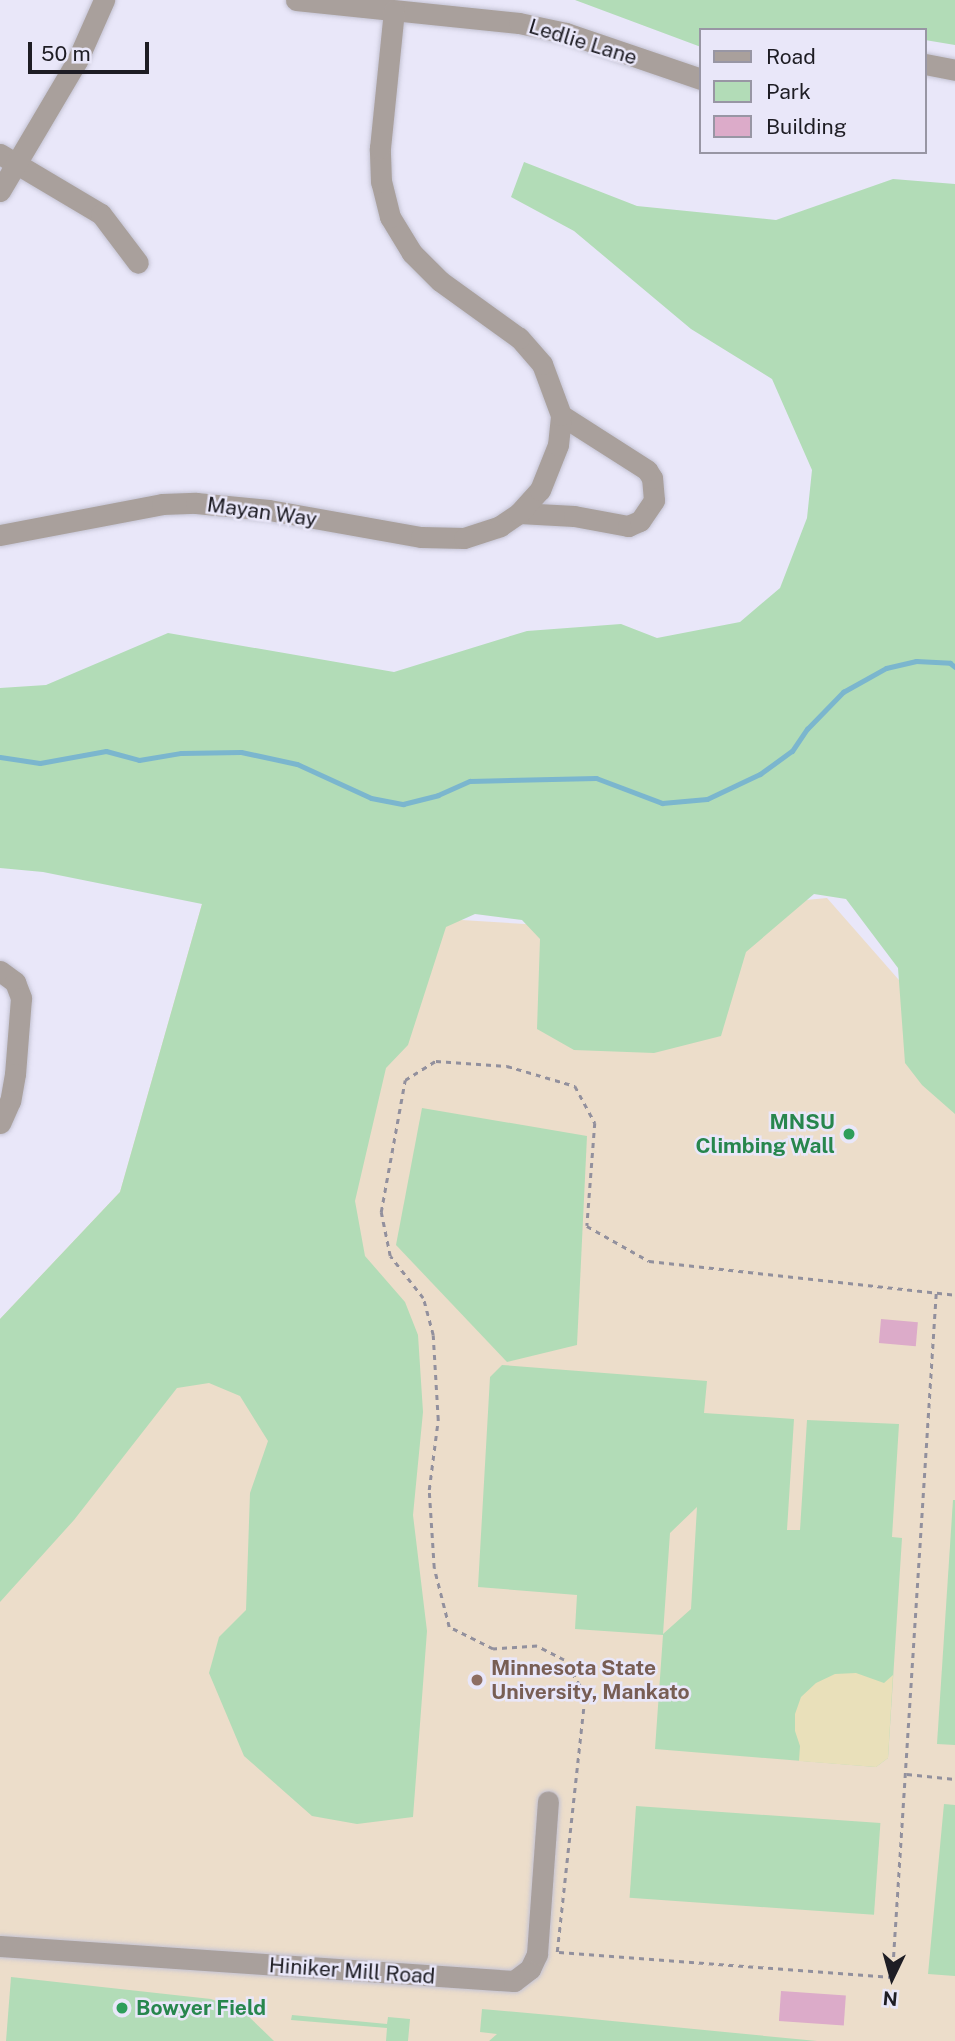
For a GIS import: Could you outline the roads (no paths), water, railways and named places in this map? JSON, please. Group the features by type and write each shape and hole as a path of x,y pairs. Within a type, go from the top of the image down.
{"street":[{"path":"0,191 8,159 77,61 104,0"},
{"name":"Ledlie Lane","path":"296,0 519,23 566,33 699,78"},
{"name":"Mayan Way","path":"0,535 162,505 197,503 231,505 443,539 482,534 519,513 540,490 558,445 561,415 542,364 519,338 440,281 412,253 390,217 381,182 380,148 394,10"},
{"path":"927,64 955,70"},
{"path":"8,159 101,214 138,263"},
{"path":"519,513 574,516 628,526 640,521 654,500 652,478 647,470 561,415"},
{"path":"0,971 15,982 21,998 15,1074 0,1123"},
{"name":"Hiniker Mill Road","path":"0,1947 503,1981 523,1976 537,1954 548,1801"}],"waterway":[{"path":"0,757 40,763 106,751 139,760 181,753 241,752 297,764 371,798 403,804 438,795 470,781 596,778 662,803 707,799 760,774 792,751 807,729 843,692 886,668 916,661 950,663 955,667"}],"place":[{"name":"MNSU Climbing Wall","path":"849,1134"},
{"name":"Minnesota State University, Mankato","path":"477,1680"},
{"name":"Bowyer Field","path":"122,2008"}]}
